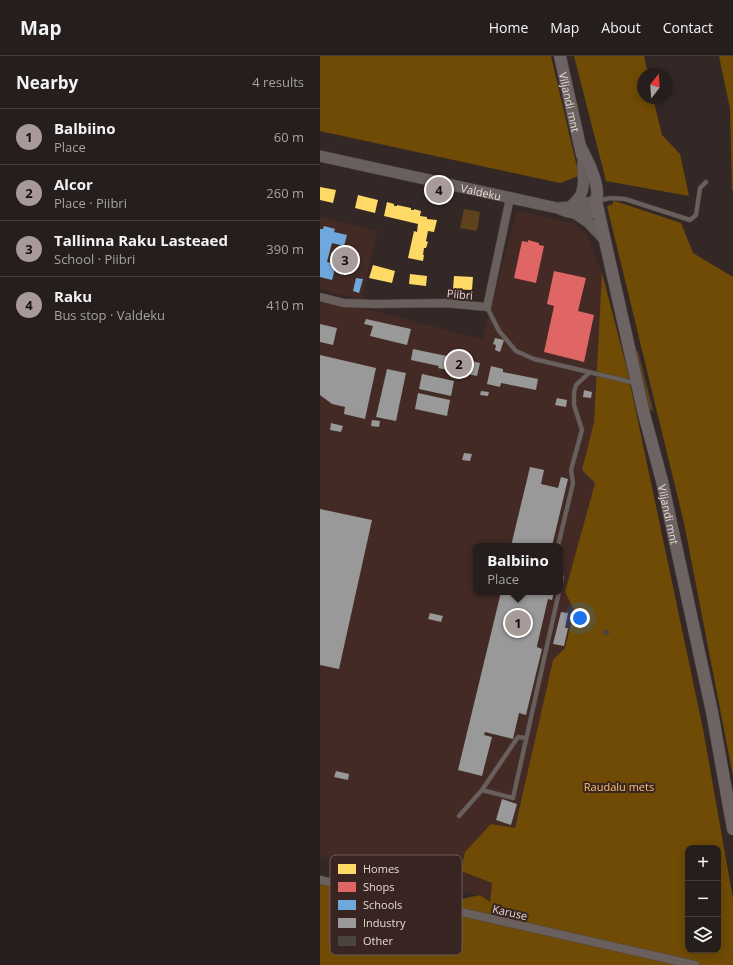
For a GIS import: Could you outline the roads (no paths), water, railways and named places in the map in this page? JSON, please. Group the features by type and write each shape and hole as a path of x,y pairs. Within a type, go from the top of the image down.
{"main road":[{"name":"Viljandi mnt","path":"560,56 591,197 597,206"},
{"name":"Viljandi mnt","path":"581,148 589,162 598,195 597,206 637,384 662,481 711,705 733,829"}],"street":[{"name":"Valdeku","path":"320,156 557,208 568,213 573,211"},
{"path":"573,211 584,185 582,169 583,160"},
{"name":"Piibri","path":"320,296 344,302 374,304 445,303 487,307 510,198"},
{"path":"573,211 597,206"},
{"path":"573,211 588,222 605,240"},
{"name":"Karuse","path":"320,880 330,882"},
{"name":"Karuse","path":"462,912 695,965"}],"lane":[{"path":"597,206 610,198 625,199 690,220 696,215 700,188 706,182"},
{"path":"487,307 499,331 516,351 534,359 637,384"},
{"path":"559,543 573,482 571,470 582,430 574,405 574,392 576,385 590,372"},
{"path":"482,790 513,798 558,595"},
{"path":"459,816 482,790 518,737 526,738"}],"place":[{"name":"Raku","path":"439,190"},
{"name":"Tallinna Raku Lasteaed","path":"345,260"},
{"name":"Alcor","path":"459,364"},
{"name":"Balbiino","path":"518,623"}],"park label":[{"name":"Raudalu mets","path":"619,786"}]}
